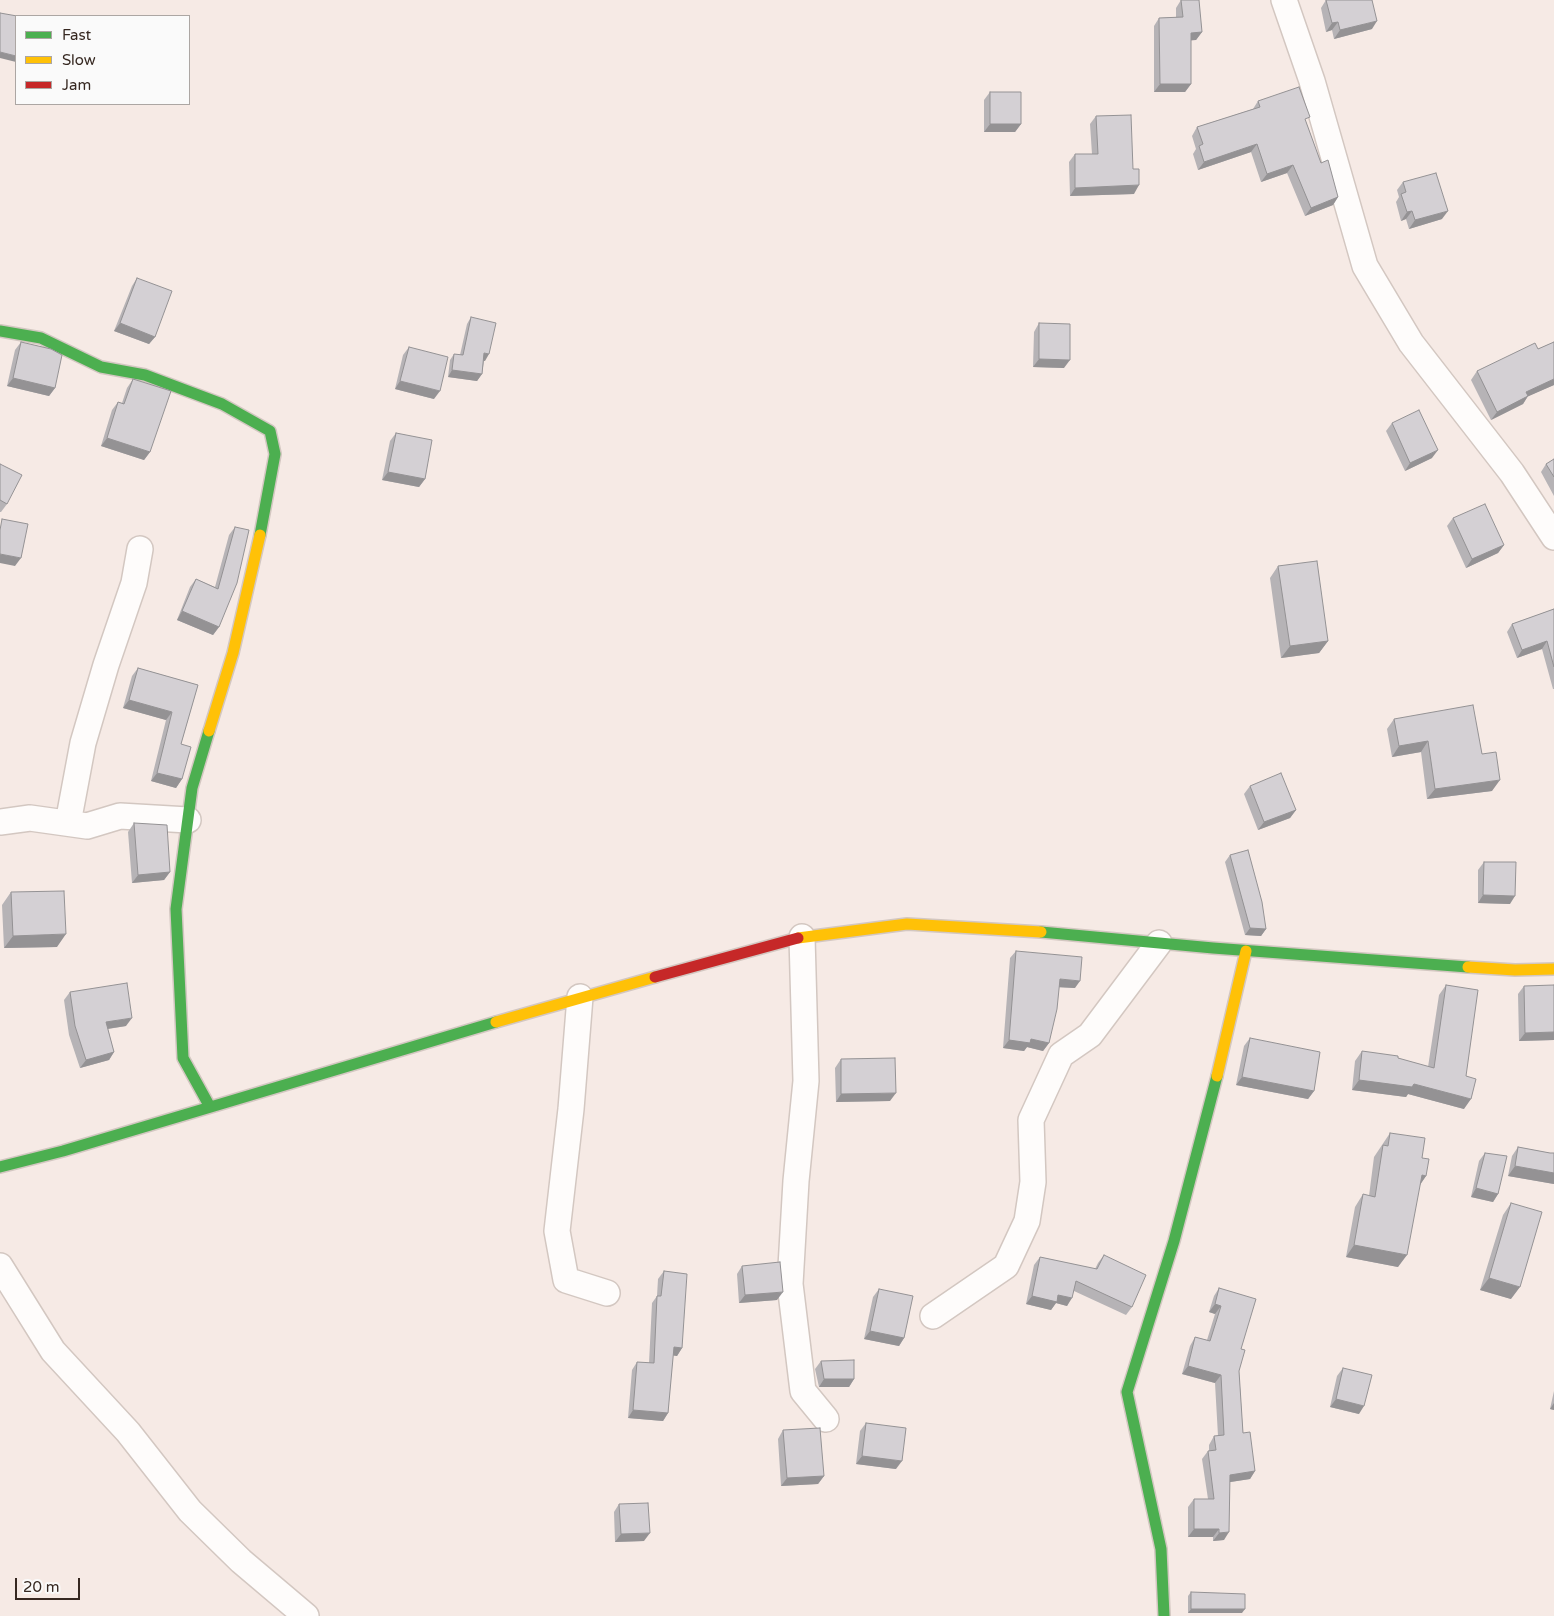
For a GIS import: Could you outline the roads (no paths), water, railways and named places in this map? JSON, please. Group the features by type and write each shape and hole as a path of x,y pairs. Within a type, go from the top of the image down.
{"street":[{"path":"1284,0 1312,81 1365,266 1411,343 1512,473 1554,536"},
{"path":"0,331 41,338 101,367 145,375 222,404 270,431 275,454 256,559 233,653 192,788 176,908 184,1058 210,1107"},
{"path":"68,824 83,743 106,665 134,583 140,549"},
{"path":"0,822 30,818 87,826 120,816 188,820"},
{"path":"0,1167 63,1151 580,997 802,937 906,924 1085,935 1159,943 1515,970 1554,969"},
{"path":"802,937 806,1081 796,1181 790,1284 803,1391 826,1419"},
{"path":"933,1316 1006,1266 1027,1221 1033,1182 1031,1120 1060,1055 1090,1035 1159,943"},
{"path":"1164,1616 1160,1549 1127,1392 1174,1241 1210,1107 1246,950"},
{"path":"580,997 571,1108 557,1232 566,1280 607,1293"},
{"path":"0,1266 53,1351 128,1432 190,1511 241,1561 306,1616"}]}
